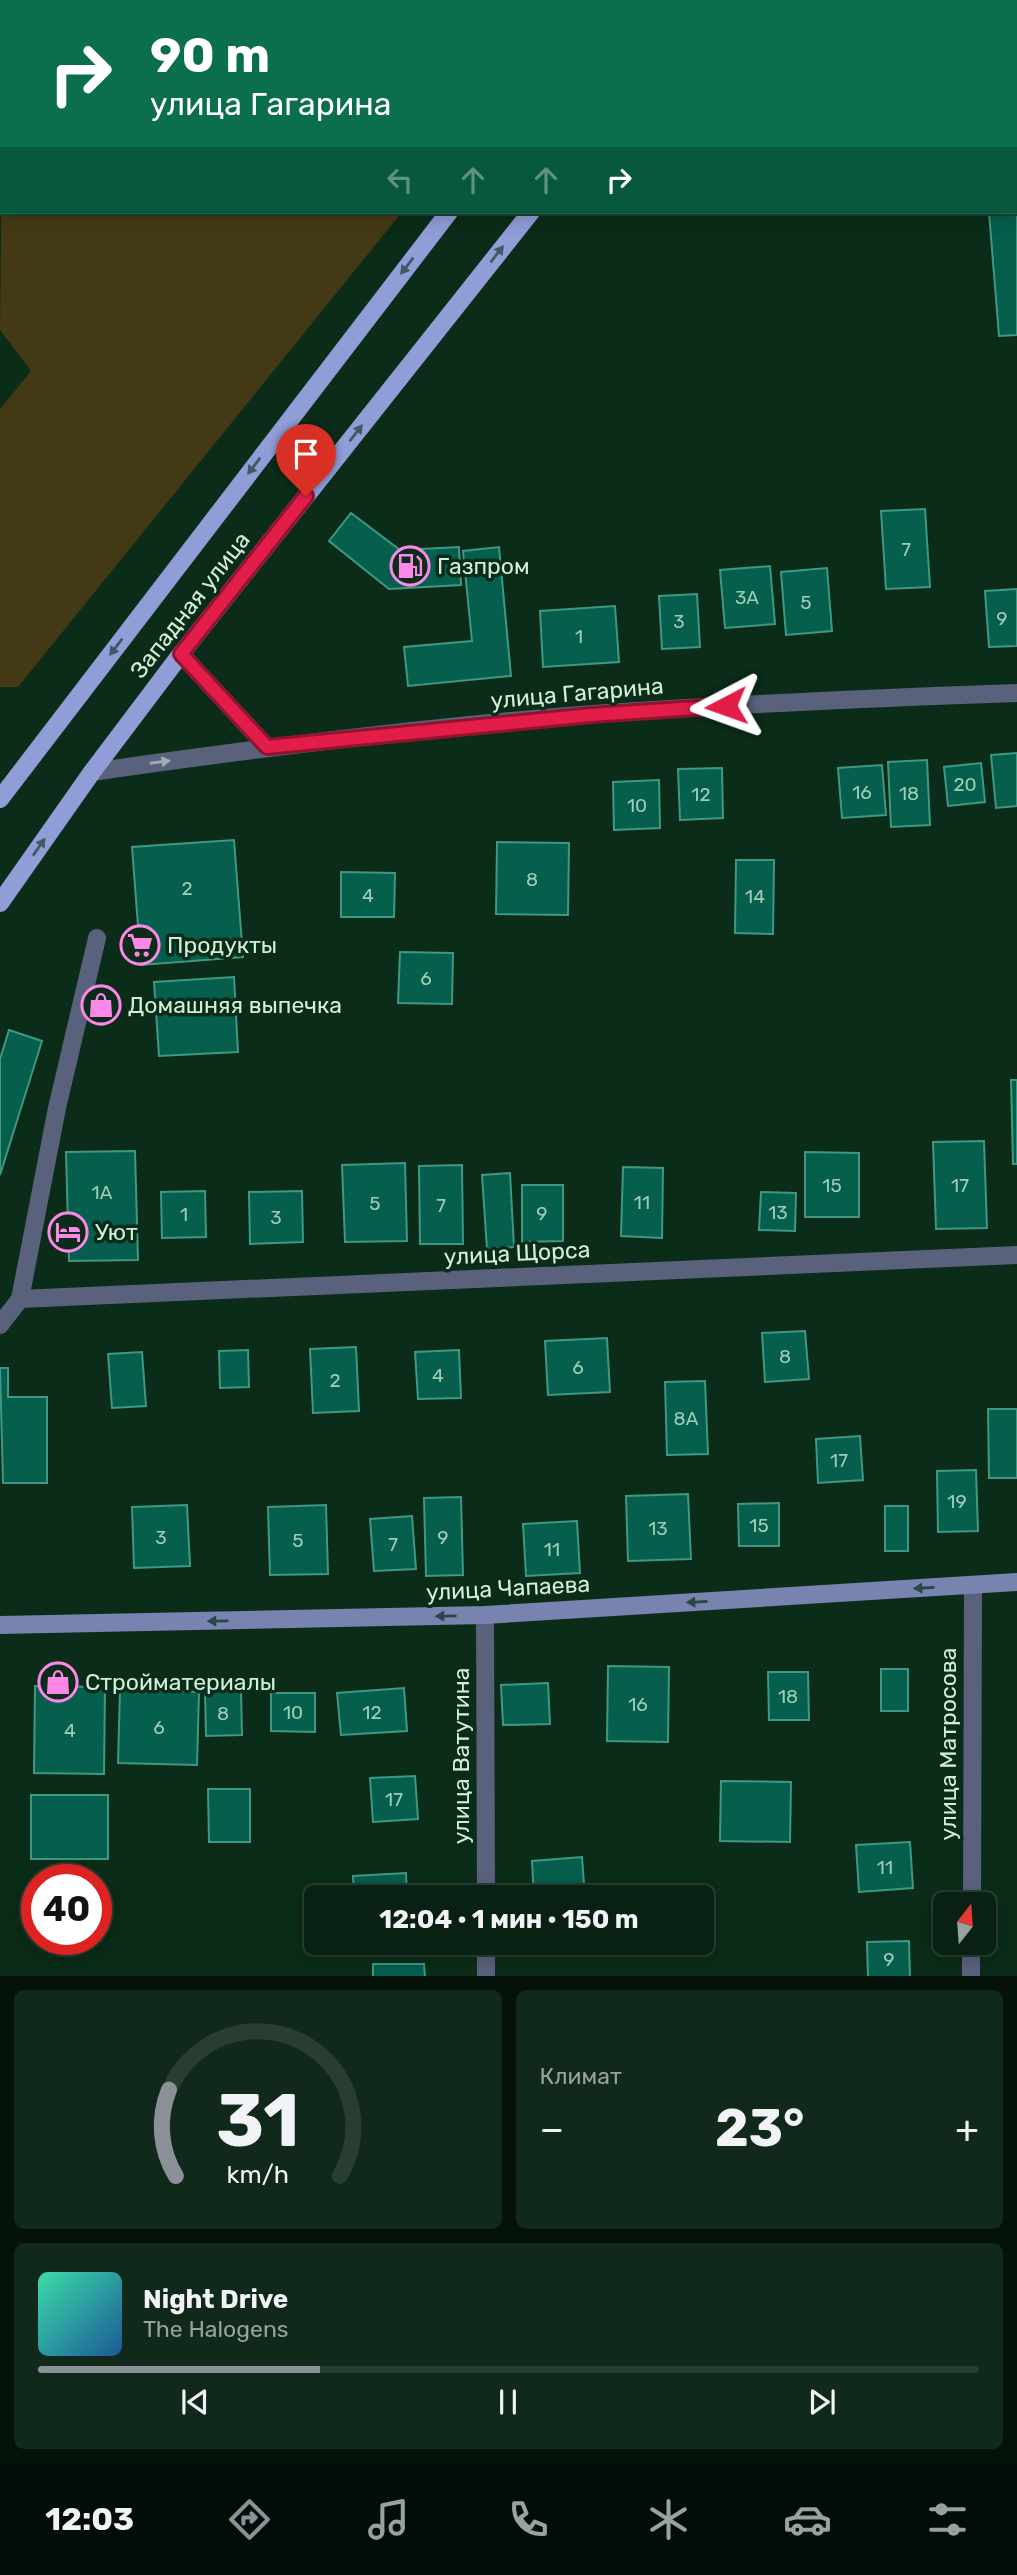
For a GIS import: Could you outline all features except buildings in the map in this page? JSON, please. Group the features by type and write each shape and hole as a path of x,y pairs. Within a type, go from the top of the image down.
{"main road":[{"name":"Западная улица","path":"0,799 447,214"},
{"name":"Западная улица","path":"0,903 92,772 181,654 529,214"},
{"name":"улица Чапаева","path":"0,1625 485,1615 1017,1582"}],"street":[{"path":"181,654 267,747"},
{"name":"улица Гагарина","path":"92,772 267,747 604,714 780,702 1017,693"},
{"path":"0,1325 20,1299 58,1108 97,938"},
{"name":"улица Щорса","path":"20,1299 1017,1255"},
{"name":"улица Матросова","path":"972,1892 973,1585"},
{"name":"улица Ватутина","path":"485,1615 486,1885"},
{"path":"486,1955 486,1976"},
{"path":"971,1955 971,1976"}],"shaded area":[{"path":"1,214 400,214 18,687 0,687 0,409 31,371 0,330"}],"place":[{"name":"Газпром","path":"410,566"},
{"name":"Продукты","path":"140,945"},
{"name":"Домашняя выпечка","path":"101,1005"},
{"name":"Уют","path":"68,1232"},
{"name":"Стройматериалы","path":"58,1682"}],"route":[{"path":"306,496 181,654 267,747 591,715 726,706"}]}
